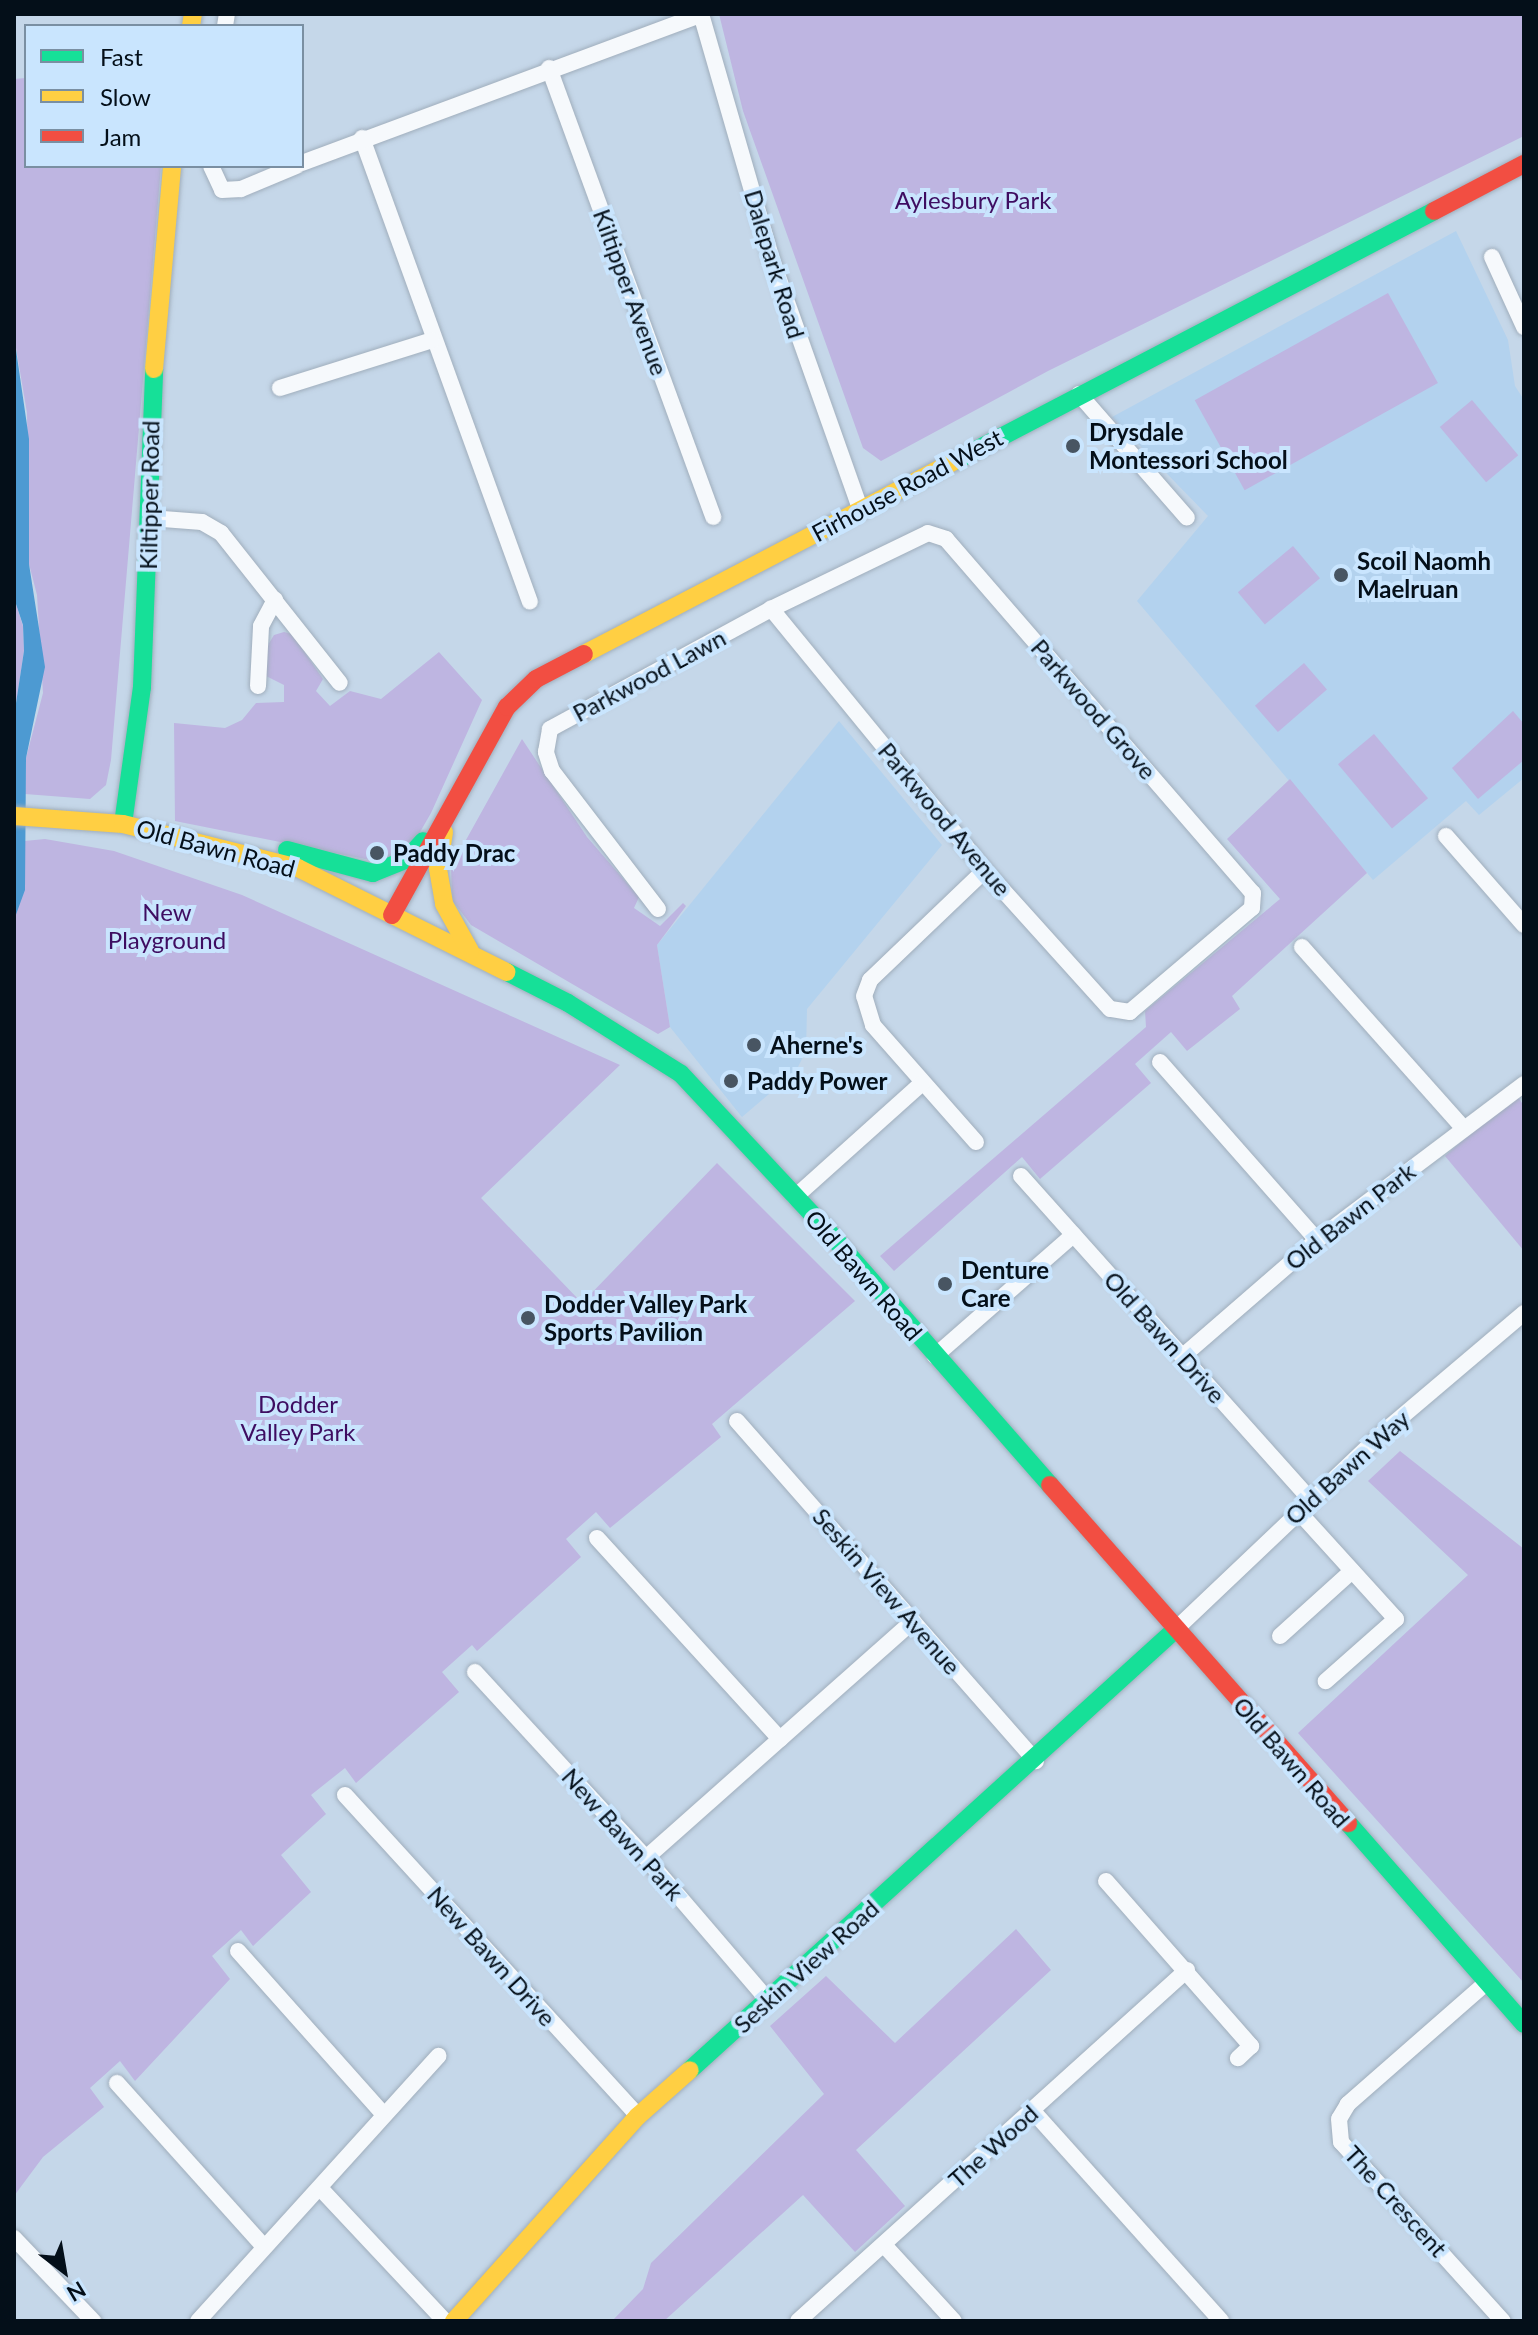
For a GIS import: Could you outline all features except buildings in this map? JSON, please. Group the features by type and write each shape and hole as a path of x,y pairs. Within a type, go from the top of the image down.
{"street":[{"path":"304,162 549,68 701,15"},
{"name":"Dalepark Road","path":"701,15 771,257 861,511"},
{"name":"Kiltipper Avenue","path":"549,68 713,517"},
{"path":"362,138 432,340 530,602"},
{"name":"Firhouse Road West","path":"392,915 507,707 536,679 1524,164"},
{"name":"Kiltipper Road","path":"123,824 142,687 157,293 172,168"},
{"path":"212,168 222,190 241,189 291,168"},
{"path":"1492,257 1524,327"},
{"path":"280,388 432,340"},
{"path":"1079,394 1187,518"},
{"path":"150,518 202,522 221,533 340,683"},
{"name":"Parkwood Grove","path":"771,609 928,533 946,539 1253,893 1252,908 1130,1012"},
{"path":"258,686 261,626 275,600"},
{"name":"Parkwood Avenue","path":"771,609 985,870 1110,1009 1130,1012"},
{"name":"Parkwood Lawn","path":"658,909 552,771 546,752 550,729 771,609"},
{"path":"190,837 247,837 373,873 407,859 447,813"},
{"path":"447,813 438,869 444,904 471,952"},
{"name":"Old Bawn Road","path":"14,816 123,824 190,837 298,868 471,952 662,1060 697,1089 795,1197 1524,2024"},
{"path":"1446,836 1524,925"},
{"path":"976,1142 873,1025 864,996 870,980 985,870"},
{"path":"1302,947 1463,1128"},
{"path":"1160,1062 1317,1240"},
{"path":"795,1197 922,1083"},
{"name":"Old Bawn Park","path":"1183,1356 1317,1240 1524,1084"},
{"name":"Old Bawn Drive","path":"1021,1176 1183,1356 1304,1505 1352,1571 1396,1619 1326,1681"},
{"path":"935,1356 1073,1235"},
{"name":"Old Bawn Way","path":"1176,1629 1304,1505 1524,1313"},
{"name":"Seskin View Avenue","path":"737,1421 1036,1761"},
{"path":"597,1538 780,1739"},
{"path":"1280,1636 1352,1571"},
{"path":"646,1858 913,1621"},
{"name":"Seskin View Road","path":"454,2321 638,2116 1036,1761 1176,1629"},
{"name":"New Bawn Park","path":"475,1672 646,1858 767,1999"},
{"name":"New Bawn Drive","path":"345,1795 638,2116"},
{"path":"1106,1881 1251,2046 1238,2058"},
{"path":"238,1951 383,2114"},
{"name":"The Wood","path":"798,2321 1187,1970"},
{"name":"The Crescent","path":"1486,1983 1348,2104 1339,2119 1341,2142 1496,2319"},
{"path":"198,2321 438,2056"},
{"path":"117,2083 264,2247"},
{"path":"1032,2110 1221,2321"},
{"path":"320,2188 445,2321"},
{"path":"14,2238 93,2321"},
{"path":"884,2245 954,2321"}],"shaded area":[{"name":"Scoil Naomh Maelruan","path":"1456,231 1508,340 1515,386 1524,400 1524,778 1479,815 1466,801 1373,880 1137,601 1208,516 1112,417"},
{"path":"839,721 942,845 807,1009 806,1051 796,1071 742,1117 670,1027 657,945"}],"green space":[{"name":"Aylesbury Park","path":"719,14 1524,14 1524,136 1048,371 881,461 863,448 743,111"},
{"path":"24,78 24,168 161,168 111,760 106,785 90,799 25,794 26,758 43,693 37,595 29,564 27,413 14,336 14,79"},
{"path":"1388,293 1438,383 1245,490 1195,400"},
{"path":"1472,400 1518,455 1486,482 1440,427"},
{"path":"1293,546 1320,578 1265,624 1238,592"},
{"path":"14,598 23,626 24,651 14,716"},
{"path":"284,632 292,634 323,679 316,691 330,706 350,691 381,699 439,652 482,700 416,839 385,863 175,821 174,723 225,728 242,720 256,703 284,702 284,685 266,676 265,650 274,635"},
{"path":"1304,663 1327,689 1278,732 1255,706"},
{"path":"1513,711 1524,724 1524,760 1478,799 1452,768"},
{"path":"1374,734 1428,798 1392,829 1338,764"},
{"path":"522,739 587,837 639,897 634,908 660,926 683,903 686,906 657,945 670,1027 658,1034 471,925 452,900 451,867"},
{"path":"1290,779 1367,873 1232,996 1240,1009 1187,1051 1171,1032 1135,1064 1151,1083 1040,1179 1022,1157 894,1271 880,1256 1146,1027 1145,1011 1280,899 1227,839"},
{"name":"Dodder Valley Park","path":"45,839 114,851 242,895 620,1065 481,1198 582,1303 717,1163 855,1301 712,1424 721,1437 610,1528 596,1512 566,1539 581,1557 477,1651 472,1645 442,1672 459,1692 356,1783 345,1768 311,1795 326,1814 281,1855 311,1892 253,1946 241,1930 212,1956 230,1979 135,2081 120,2061 90,2088 104,2107 43,2157 14,2196 14,842"},
{"path":"1516,1094 1524,1106 1524,1251 1445,1156"},
{"path":"1400,1451 1524,1549 1524,1983 1298,1733 1468,1575 1368,1481"},
{"path":"1016,1929 1051,1970 856,2150 905,2206 855,2252 803,2195 664,2321 612,2321 643,2289 651,2263 824,2094 770,2026 826,1976 895,2043"}],"water":[{"path":"14,336 29,439 29,564 45,667 26,758 25,890 14,920 14,716 24,651 23,625 14,598"}],"traffic: fast":[{"path":"955,461 1434,211"},
{"path":"123,824 142,687 154,369"},
{"path":"287,850 373,873 407,859 423,841"},
{"path":"507,972 568,1003 681,1074 826,1229 1050,1485"},
{"path":"690,2070 1176,1629"},
{"path":"1348,1823 1524,2024"}],"traffic: slow":[{"path":"191,24 193,14"},
{"path":"154,369 172,168"},
{"path":"584,654 955,461"},
{"path":"14,816 123,824 298,868 507,972"},
{"path":"444,832 438,869 444,904 470,951"},
{"path":"454,2321 638,2116 690,2070"}],"traffic: jam":[{"path":"1434,211 1524,164"},
{"path":"392,915 507,707 536,679 584,654"},
{"path":"1050,1485 1348,1823"}],"place":[{"name":"Drysdale Montessori School","path":"1073,446"},
{"name":"Scoil Naomh Maelruan","path":"1341,575"},
{"name":"Paddy Drac","path":"377,853"},
{"name":"Aherne's","path":"754,1045"},
{"name":"Paddy Power","path":"731,1081"},
{"name":"Denture Care","path":"945,1284"},
{"name":"Dodder Valley Park Sports Pavilion","path":"528,1318"}],"park label":[{"name":"New Playground","path":"167,926"}]}
